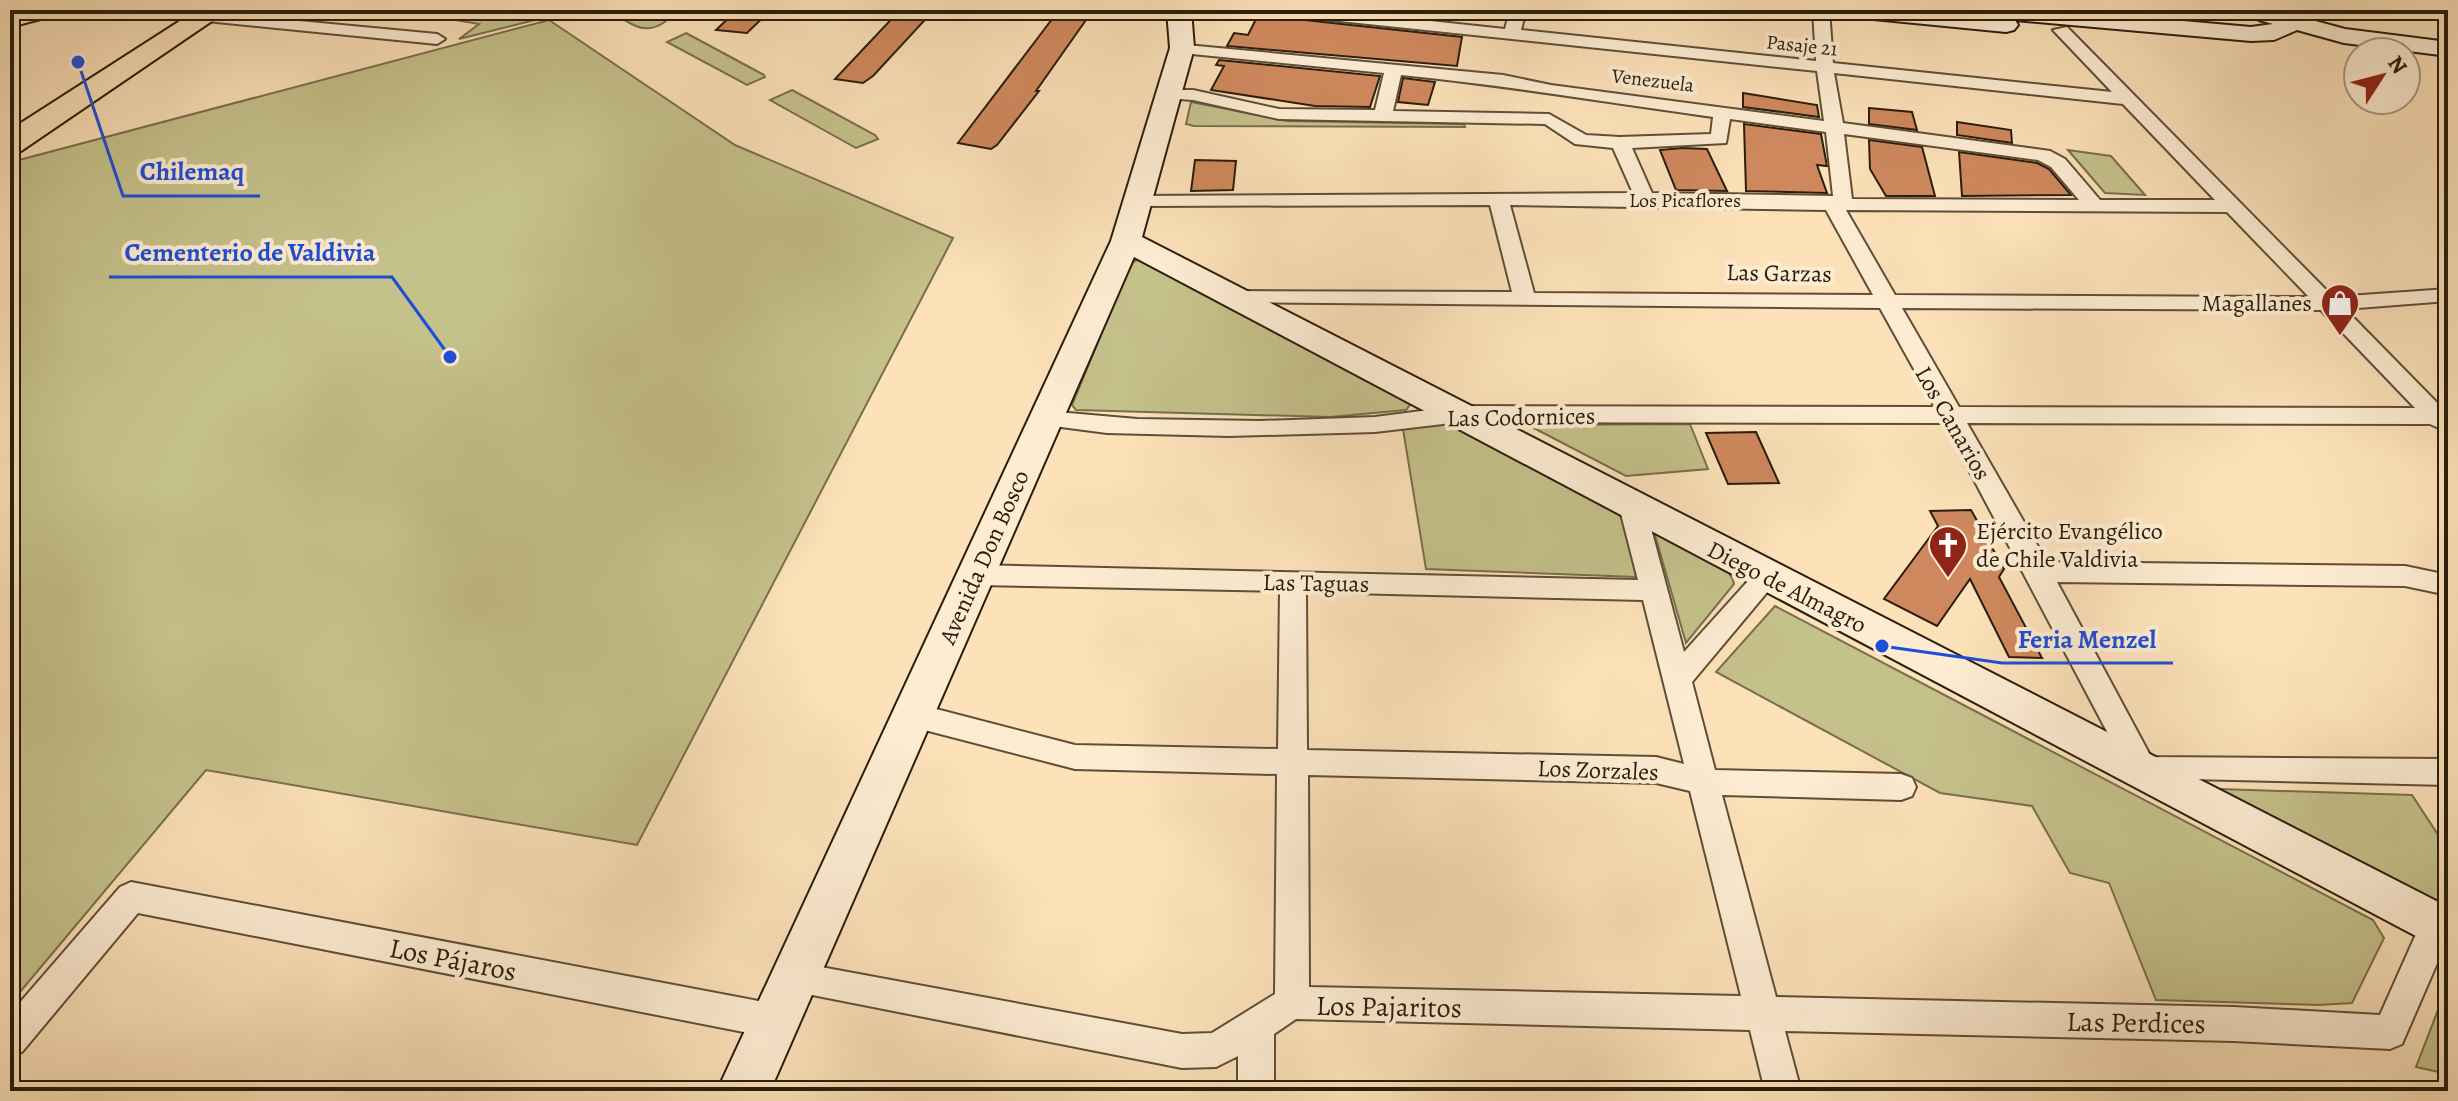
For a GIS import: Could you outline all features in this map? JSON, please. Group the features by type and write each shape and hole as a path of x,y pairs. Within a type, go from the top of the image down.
{"highway":[{"path":"10,127 206,12"},
{"path":"10,144 206,12"}],"main road":[{"path":"10,20 48,10"},
{"name":"Avenida Don Bosco","path":"743,1091 1126,241 1182,48 1179,10"},
{"path":"1853,10 2258,34 2286,28 2448,49"},
{"path":"1978,10 2057,24"},
{"path":"2213,31 2240,27 2243,21 2240,11"},
{"path":"2240,11 2286,28 2342,39"},
{"path":"2422,54 2448,58"},
{"name":"Diego de Almagro","path":"1126,241 1460,414 1766,578 2143,770 2442,928"}],"street":[{"name":"Pasaje 21","path":"1282,10 2127,99"},
{"path":"1511,36 1518,10"},
{"path":"1821,10 1825,69 1837,127 1837,202"},
{"path":"206,12 437,39"},
{"path":"2057,24 2229,206 2445,424"},
{"name":"Venezuela","path":"1182,48 1394,68 2043,155 2058,163 2096,207"},
{"path":"1383,116 1394,68"},
{"path":"1170,94 1193,95 1279,114 1549,119 1581,140 1620,143 1720,139 1722,111"},
{"path":"1620,143 1645,199"},
{"name":"Los Picaflores","path":"1140,200 1645,199 2096,207 2229,206"},
{"path":"1499,201 1524,296"},
{"name":"Los Canarios","path":"1837,202 1884,301 2039,572 2143,770"},
{"name":"Las Garzas","path":"1232,297 1524,296 2325,304 2448,295"},
{"name":"Las Codornices","path":"1046,419 1155,428 1238,429 1406,425 1460,414 2445,424"},
{"path":"1632,506 1783,1091"},
{"path":"2039,572 2405,576 2448,585"},
{"name":"Las Taguas","path":"976,575 1656,590"},
{"path":"1678,678 1766,578"},
{"path":"1292,1003 1293,582"},
{"name":"Los Zorzales","path":"913,715 1075,757 1656,770 1705,782 1901,787"},
{"path":"2143,770 2189,767 2448,772"},
{"name":"Los Pájaros","path":"10,1040 131,897 774,1021"},
{"name":"Las Perdices","path":"1764,1016 2234,1024 2390,1032 2442,928"},
{"name":"Los Pajaritos","path":"794,978 1182,1051 1216,1050 1292,1003 1764,1016"},
{"path":"1256,1028 1256,1091"}],"shaded area":[{"path":"470,10 543,18 459,39 479,24 455,20"},
{"path":"609,10 648,10 666,21 658,26 643,28"},
{"path":"549,20 735,145 953,238 637,845 206,770 10,1004 10,165 19,160"},
{"path":"686,33 765,77 747,85 667,42"},
{"path":"792,90 878,139 856,148 770,100"},
{"path":"1191,102 1287,121 1464,124 1465,127 1194,126 1186,124"},
{"path":"2068,150 2111,156 2145,195 2105,193"},
{"path":"1139,259 1413,401 1406,410 1330,417 1076,410 1072,405 1130,264"},
{"path":"1462,422 1623,513 1636,577 1426,569 1403,429"},
{"path":"1690,424 1708,469 1626,476 1528,425"},
{"path":"1662,533 1715,559 1734,584 1686,643 1655,535"},
{"path":"1775,606 2373,920 2384,938 2352,1003 2319,1005 2156,1000 2109,883 2070,873 2032,806 1940,793 1716,672"},
{"path":"2219,789 2412,795 2448,850 2448,910"},
{"path":"2448,984 2448,1074 2416,1067"}],"building":[{"path":"737,10 771,10 747,33 716,30"},
{"path":"900,10 934,10 863,83 835,79"},
{"path":"1059,10 1093,10 1036,91 1039,91 997,145 991,149 958,143"},
{"path":"1258,15 1462,37 1457,66 1227,46 1234,33 1248,35"},
{"path":"1219,60 1380,76 1370,107 1315,106 1211,90 1224,66 1216,65"},
{"path":"1403,78 1435,82 1428,105 1398,102"},
{"path":"1743,93 1817,105 1819,117 1743,107"},
{"path":"1869,108 1912,112 1917,130 1869,124"},
{"path":"1957,122 2011,130 2012,143 1957,135"},
{"path":"1744,124 1821,134 1827,166 1817,165 1827,193 1746,191"},
{"path":"1869,140 1922,147 1935,196 1886,196 1870,169"},
{"path":"1707,149 1727,191 1676,190 1660,150"},
{"path":"1959,152 2037,163 2049,169 2071,195 1962,196"},
{"path":"1195,160 1236,161 1233,190 1191,191"},
{"path":"1756,432 1779,483 1728,484 1706,433"},
{"path":"1971,510 2004,569 1999,577 2042,658 2009,657 1970,579 1937,626 1884,599 1938,526 1930,511"}],"place":[{"name":"Chilemaq","path":"78,62"},
{"name":"Magallanes","path":"2340,337"},
{"name":"Cementerio de Valdivia","path":"450,357"},
{"name":"Ejército Evangélico de Chile Valdivia","path":"1948,579"},
{"name":"Feria Menzel","path":"1882,646"}]}
